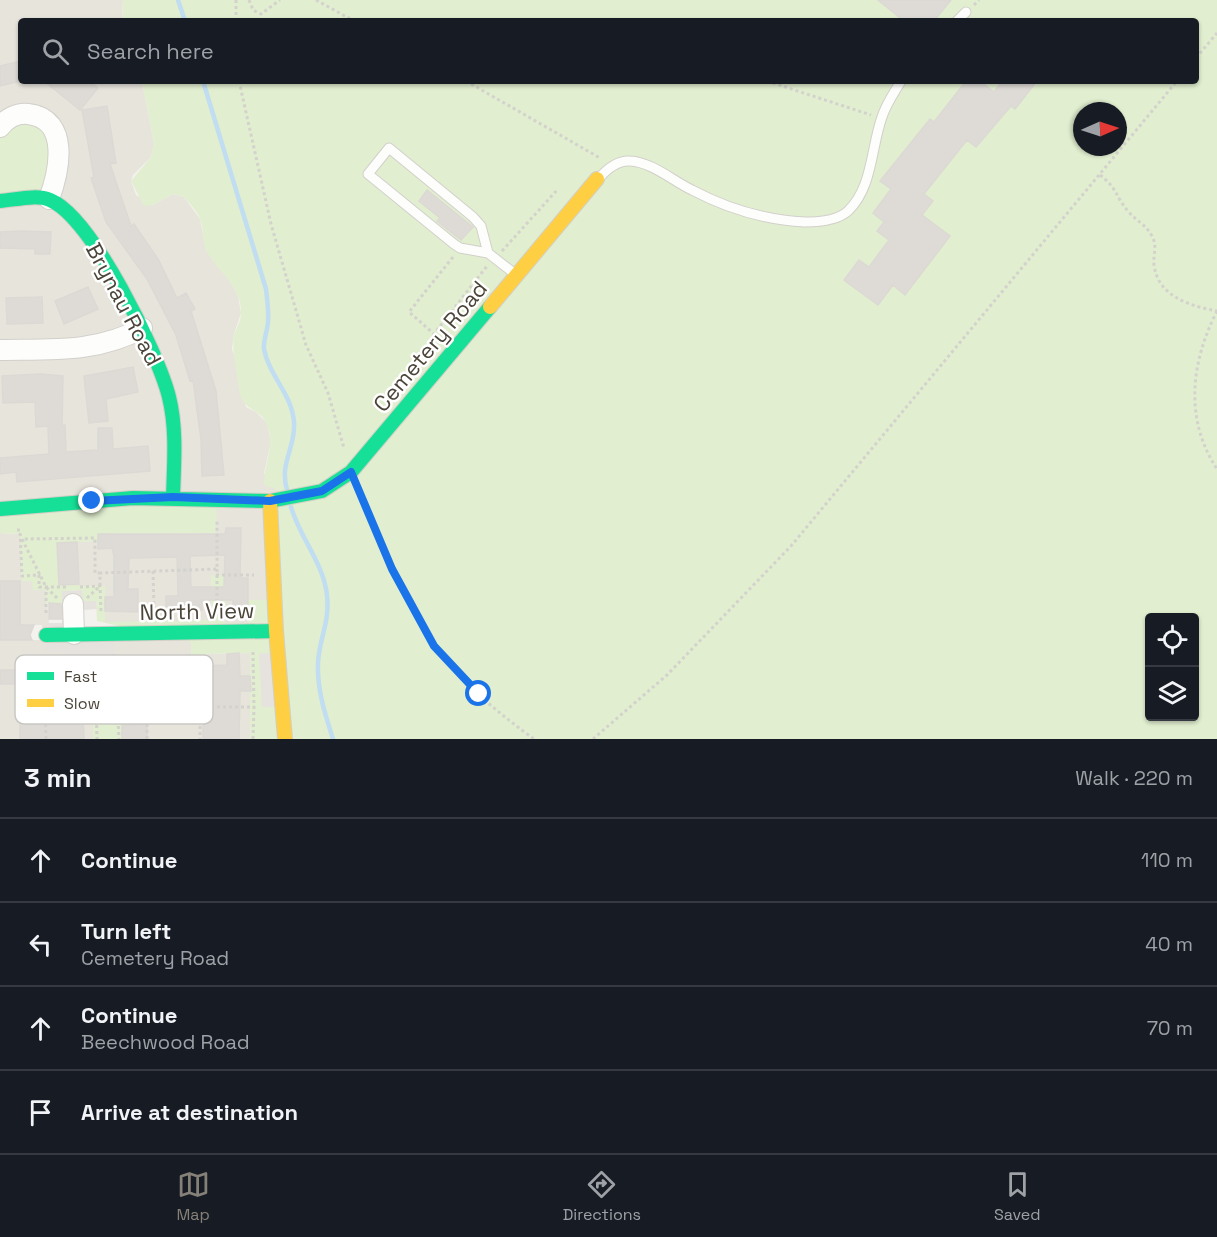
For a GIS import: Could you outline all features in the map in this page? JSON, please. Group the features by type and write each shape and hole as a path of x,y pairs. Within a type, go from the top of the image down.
{"street":[{"path":"0,127 7,119 23,114 38,115 50,124 57,139 59,158 57,176 49,199 0,201"},
{"name":"Cemetery Road","path":"0,509 173,497 270,501 322,491 351,472 597,179"},
{"name":"Brynau Road","path":"49,199 62,206 84,231 154,352 169,396 174,445 173,497"},
{"path":"0,350 91,346 122,339 142,328"},
{"path":"270,501 276,631"},
{"path":"73,603 74,634"},
{"name":"North View","path":"46,634 276,631 285,739"}],"lane":[{"path":"960,18 966,12"},
{"path":"597,179 616,164 628,160 643,163 702,195 752,215 787,221 828,220 848,212 856,201 866,180 881,118 899,84"},
{"path":"488,253 481,226 473,217 389,148 368,174 453,244 460,248 488,253 516,274"}],"path":[{"path":"236,0 236,18"},
{"path":"249,0 253,10 261,14 280,0"},
{"path":"316,0 349,18"},
{"path":"1199,54 1217,33"},
{"path":"240,84 271,224 306,345 328,393 351,472 392,569 434,646 479,694 534,739"},
{"path":"471,84 598,157 616,164"},
{"path":"776,84 881,118"},
{"path":"595,738 667,675 791,546 1174,84"},
{"path":"1099,174 1117,190 1129,213 1143,223 1152,238 1156,249 1154,264 1158,278 1167,289 1182,303 1217,311 1206,333 1195,370 1193,403 1205,450 1217,469"},
{"path":"22,539 95,538 96,573 217,569 217,500"},
{"path":"10,530 20,530 22,576 39,576 39,587 46,587 73,603 100,586 100,573"},
{"path":"22,539 46,587 46,652 65,652 65,655"},
{"path":"153,571 154,633"},
{"path":"216,575 273,575"},
{"path":"114,633 114,655"},
{"path":"252,650 253,739"},
{"path":"199,655 199,651 210,651"},
{"path":"213,707 254,707"},
{"path":"46,724 46,739"},
{"path":"96,724 97,739"},
{"path":"117,724 118,739"}],"shaded area":[{"path":"0,0 123,0 122,18 18,18 18,84 143,84 154,144 151,157 133,175 131,181 136,195 153,205 173,194 184,197 200,219 206,250 229,278 238,296 241,313 232,349 238,365 239,384 246,407 256,412 267,423 271,442 264,473 278,490 274,600 248,624 225,624 226,575 211,575 212,620 105,623 105,597 82,587 59,585 57,543 98,541 98,534 216,533 216,500 0,509"},
{"path":"0,533 21,534 22,581 33,581 33,590 46,589 49,623 65,655 15,655 15,724 94,724 94,739 0,739 0,640 42,640 42,625 0,625"},
{"path":"82,590 83,601 96,601 97,609 83,610 84,633 114,633 114,655 65,655 65,652 46,652 46,623 62,623 62,591"},
{"path":"191,632 204,654 250,653 250,739 122,739 122,724 213,724 213,655 114,655 114,633"},
{"path":"277,652 282,707 262,707 259,654"}],"green space":[{"path":"123,0 1217,0 1217,739 250,739 250,653 191,655 191,642 97,621 96,601 82,602 82,590 63,591 62,604 46,603 46,590 33,590 32,581 22,581 20,534 0,533 0,509 217,500 216,533 98,534 98,541 57,543 59,585 105,586 105,622 212,620 211,575 226,573 225,623 248,623 248,600 274,600 278,490 264,485 270,446 266,423 260,415 244,403 240,394 233,340 241,316 238,295 206,250 200,219 184,197 173,194 153,205 144,206 131,181 151,157 154,144 143,84 1199,84 1199,18 122,18"},
{"path":"7,119 50,124 49,199 0,201 0,127"},
{"path":"93,724 122,724 122,739 93,739"}],"building":[{"path":"878,0 951,0 936,18 900,18"},
{"path":"18,62 18,82 0,86 0,66"},
{"path":"48,84 93,84 98,88 80,110"},
{"path":"964,84 984,84 994,92 1000,84 1035,84 1015,109 1011,106 976,147 967,140 924,194 933,201 922,215 950,236 905,295 893,285 878,305 844,280 859,260 869,267 889,240 877,231 884,222 873,213 891,189 880,181 930,119 934,122"},
{"path":"107,106 116,163 110,164 131,226 134,224 158,259 177,298 186,293 195,309 191,311 216,391 224,475 202,476 201,440 193,380 190,381 176,335 147,279 106,222 91,178 94,177 82,110"},
{"path":"427,190 473,227 461,240 437,221 440,218 419,201"},
{"path":"0,232 51,232 50,254 35,254 35,249 0,248"},
{"path":"88,287 98,309 64,324 55,301"},
{"path":"42,297 43,323 7,324 6,298"},
{"path":"133,367 138,392 106,399 108,421 89,423 84,376"},
{"path":"41,374 63,376 62,426 65,425 66,452 98,450 98,428 112,428 113,449 148,446 150,471 17,482 16,472 0,474 0,458 49,454 48,426 36,427 35,402 3,403 2,376"},
{"path":"226,528 241,528 240,578 248,578 248,616 233,616 233,600 202,600 202,610 166,610 166,596 178,596 177,557 129,558 128,589 138,589 138,612 105,611 105,597 114,597 114,556 112,548 98,549 98,534 225,534","holes":["225,555 224,587 191,587 190,556"]},
{"path":"77,542 79,584 59,585 57,543"},
{"path":"0,581 20,581 20,625 34,625 30,635 32,640 0,640"},
{"path":"49,603 61,604 62,619 49,619"},
{"path":"239,653 240,676 250,676 251,691 240,691 239,739 203,739 203,724 213,724 213,665 227,665 227,654"},
{"path":"0,670 15,670 15,684 0,684"},
{"path":"20,724 83,724 84,739 20,739"},
{"path":"147,724 147,739 122,739 122,725"}],"waterway":[{"path":"178,0 184,18"},
{"path":"204,84 266,289 268,317 264,349 292,412 294,431 285,471 287,490"},
{"path":"291,507 325,583 328,605 318,673 322,702 333,739"}],"traffic: fast":[{"path":"0,201 32,197 44,198 67,212 85,232 121,288 152,350 172,409 173,497"},
{"path":"0,509 133,498 270,501 322,491 351,472 490,307"},
{"path":"46,635 276,631"}],"traffic: slow":[{"path":"490,307 597,179"},
{"path":"270,501 276,631 285,739"}],"route":[{"path":"92,501 173,497 270,501 322,491 351,472 392,569 434,646 479,694"}]}
